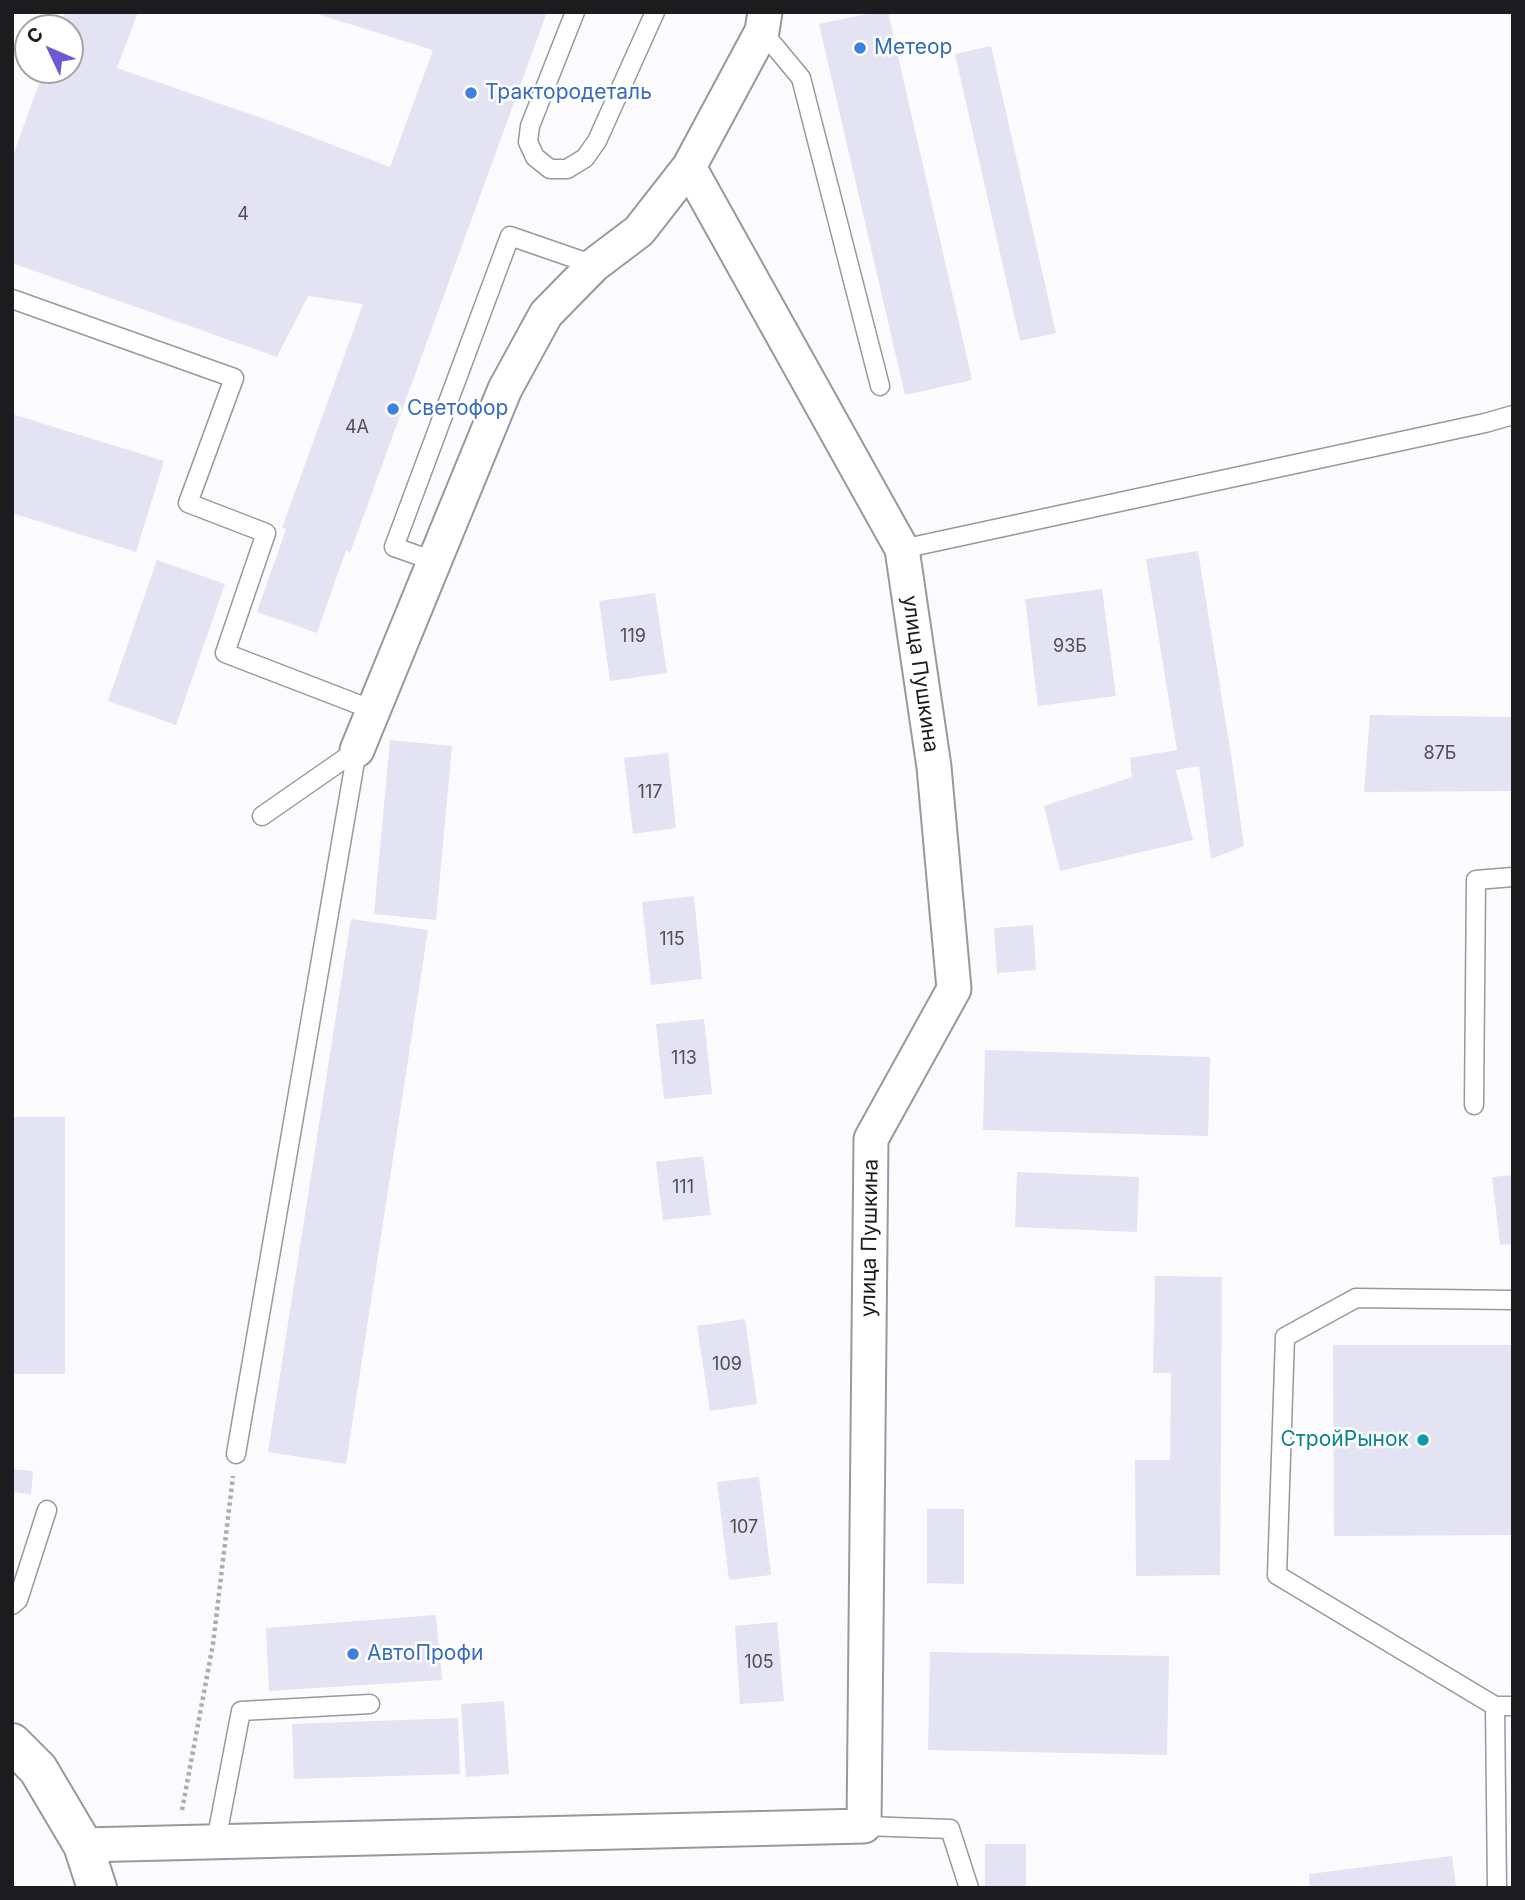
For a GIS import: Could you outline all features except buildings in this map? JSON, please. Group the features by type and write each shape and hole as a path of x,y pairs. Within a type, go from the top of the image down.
{"main road":[{"path":"12,1742 38,1769 83,1845 97,1888"}],"street":[{"path":"357,750 505,389 547,314 594,265 639,231 689,167 764,21"},
{"path":"689,167 902,549"},
{"name":"улица Пушкина","path":"864,1826 871,1139 954,989 934,766 902,549"},
{"path":"83,1845 864,1826"}],"lane":[{"path":"575,12 530,126 528,142 535,157 550,169 566,169 585,158 591,150 655,12"},
{"path":"764,21 801,78 880,386"},
{"path":"434,561 394,547 510,236 594,265"},
{"path":"12,299 234,378 188,503 266,534 225,653 373,710"},
{"path":"902,549 1513,415"},
{"path":"262,816 357,750"},
{"path":"236,1454 357,750"},
{"path":"1474,1105 1476,880 1513,877"},
{"path":"1497,1888 1504,1706 1277,1575 1284,1337 1356,1298 1513,1300"},
{"path":"12,1605 18,1600 47,1510"},
{"path":"216,1841 241,1711 370,1704"},
{"path":"864,1826 950,1829 969,1888"}],"path":[{"path":"176,1842 213,1644 236,1454"}],"place":[{"name":"Метеор","path":"860,48"},
{"name":"Трактородеталь","path":"471,93"},
{"name":"Светофор","path":"393,409"},
{"name":"СтройРынок","path":"1423,1440"},
{"name":"АвтоПрофи","path":"353,1654"}]}
